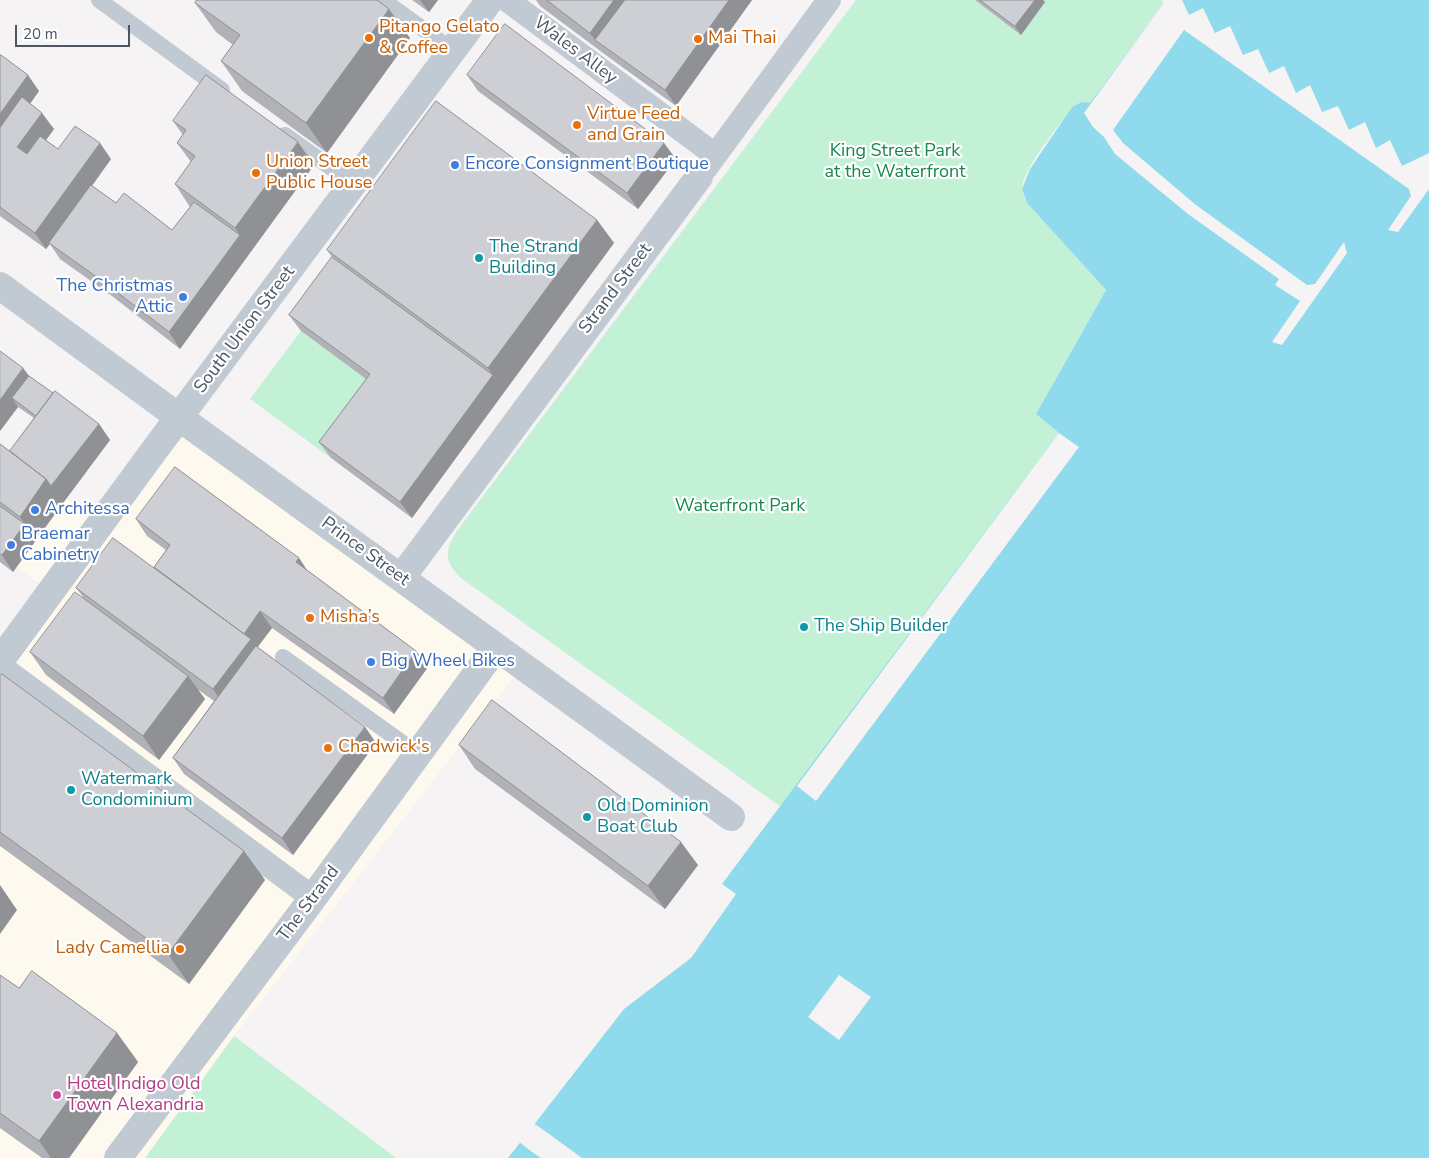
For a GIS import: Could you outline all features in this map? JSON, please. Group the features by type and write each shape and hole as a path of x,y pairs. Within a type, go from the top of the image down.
{"street":[{"name":"South Union Street","path":"1,659 490,0"},
{"name":"Wales Alley","path":"507,0 715,155"},
{"name":"Strand Street","path":"402,578 830,0"},
{"name":"Prince Street","path":"0,286 731,817"},
{"name":"The Strand","path":"118,1158 313,898 496,647"},
{"path":"1,659 313,898"}],"lane":[{"path":"98,0 235,99"},
{"path":"383,0 452,50"},
{"path":"275,128 354,184"},
{"path":"283,657 418,754"}],"shaded area":[{"path":"185,408 531,655 234,1036 145,1158 0,1158 0,658 50,591 0,555 59,493 101,521"}],"green space":[{"name":"Waterfront Park","path":"856,0 1161,0 1164,2 1090,103 1072,107 1035,158 1022,188 1027,203 1106,290 1036,414 1059,433 781,807 461,578 449,561 448,551 456,532"},
{"path":"301,331 381,390 331,458 250,399"},
{"path":"234,1036 379,1145 396,1158 145,1158"}],"water":[{"path":"1161,0 1429,0 1429,1158 508,1158 624,1009 691,958 736,894 722,884 1059,433 1036,414 1106,290 1027,203 1022,189 1030,169 1072,107 1082,102 1090,103 1164,3"}],"pier":[{"path":"1161,0 1182,0 1189,15 1203,8 1215,33 1230,26 1243,55 1258,49 1269,73 1284,66 1296,93 1310,85 1322,112 1338,106 1349,130 1365,122 1376,148 1390,140 1402,166 1429,153 1429,189 1398,232 1388,230 1411,196 1409,189 1184,30 1113,130 1123,143 1196,205 1307,285 1315,284 1344,242 1347,253 1282,345 1272,342 1300,301 1275,285 1279,279 1188,214 1115,154 1084,113 1164,3"},
{"path":"1059,433 1079,447 816,801 797,786"},
{"path":"839,975 871,997 839,1040 808,1017"},
{"path":"532,1122 582,1158 541,1158 532,1152 518,1141"}],"building":[{"path":"197,0 377,0 389,9 306,123 221,61 240,35 195,3"},
{"path":"547,0 614,0 590,33"},
{"path":"625,0 729,0 665,90 595,40"},
{"path":"980,0 1035,0 1015,26"},
{"name":"Virtue Feed and Grain","path":"505,24 664,143 627,193 467,75"},
{"path":"1,55 28,75 0,114 0,57"},
{"name":"Union Street Public House","path":"206,75 298,142 235,228 175,184 195,156 177,143 186,130 173,121"},
{"path":"22,97 42,113 17,147 27,154 40,136 58,149 75,126 100,143 35,233 0,207 0,128"},
{"name":"The Strand Building","path":"436,101 597,220 488,368 327,250"},
{"path":"91,185 116,203 124,193 172,230 194,202 240,235 169,332 49,243"},
{"path":"332,257 493,375 400,502 319,442 370,374 289,315"},
{"path":"0,351 23,368 0,400"},
{"path":"29,376 53,393 36,416 12,398"},
{"path":"55,391 99,424 51,486 46,479 10,451"},
{"path":"0,444 46,479 20,517 0,502"},
{"path":"175,467 299,558 296,562 416,651 383,698 260,611 244,634 154,567 170,545 136,519"},
{"path":"0,506 25,524 2,555 0,554"},
{"path":"113,538 251,639 213,689 76,588"},
{"path":"75,592 188,676 143,736 30,652"},
{"path":"256,646 365,727 282,838 173,758"},
{"name":"Watermark Condominium","path":"2,674 244,851 168,954 0,832 0,676"},
{"name":"Old Dominion Boat Club","path":"492,700 681,842 648,886 459,745"},
{"name":"Hotel Indigo Old Town Alexandria","path":"32,971 117,1033 39,1141 0,1113 0,975 19,988"}],"place":[{"name":"Pitango Gelato & Coffee","path":"369,38"},
{"name":"Mai Thai","path":"698,39"},
{"name":"Virtue Feed and Grain","path":"577,125"},
{"name":"Encore Consignment Boutique","path":"455,165"},
{"name":"Union Street Public House","path":"256,173"},
{"name":"The Strand Building","path":"479,258"},
{"name":"The Christmas Attic","path":"183,297"},
{"name":"Architessa","path":"35,510"},
{"name":"Braemar Cabinetry","path":"11,545"},
{"name":"Misha’s","path":"310,618"},
{"name":"The Ship Builder","path":"804,627"},
{"name":"Big Wheel Bikes","path":"371,662"},
{"name":"Chadwick's","path":"328,748"},
{"name":"Watermark Condominium","path":"71,790"},
{"name":"Old Dominion Boat Club","path":"587,817"},
{"name":"Lady Camellia","path":"180,949"},
{"name":"Hotel Indigo Old Town Alexandria","path":"57,1095"}],"park label":[{"name":"King Street Park at the Waterfront","path":"895,162"}]}
